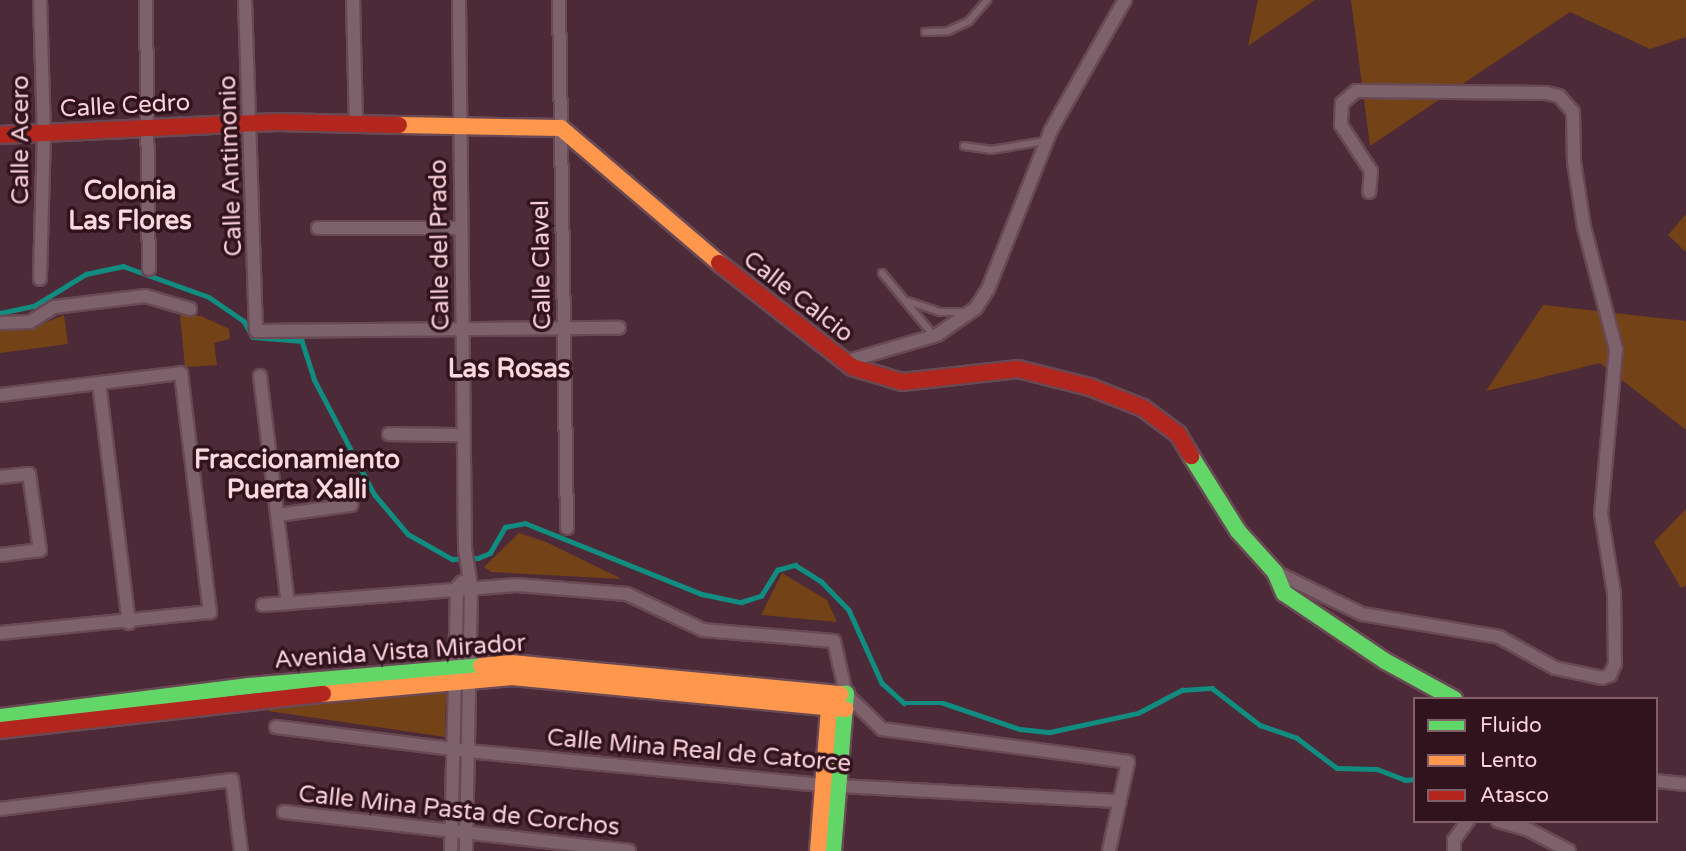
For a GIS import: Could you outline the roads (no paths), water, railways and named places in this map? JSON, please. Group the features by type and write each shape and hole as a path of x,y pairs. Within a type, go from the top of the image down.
{"street":[{"name":"Calle Acero","path":"40,0 44,132 40,279"},
{"path":"146,0 150,127 149,269"},
{"name":"Calle Antimonio","path":"245,0 252,124 256,331 462,332"},
{"path":"353,0 356,123"},
{"name":"Calle del Prado","path":"459,0 465,550 468,578 462,674"},
{"name":"Calle Clavel","path":"559,0 567,528"},
{"path":"845,362 934,336 971,312 988,289 1046,141 1125,0"},
{"path":"1276,572 1362,614 1499,637 1555,668 1602,678 1610,675 1615,664 1614,593 1601,514 1616,349 1584,227 1574,162 1573,112 1559,96 1546,93 1356,91 1342,103 1341,125 1371,171 1369,192"},
{"path":"252,124 459,123 561,128"},
{"name":"Calle Cedro","path":"0,135 252,124"},
{"name":"Calle Calcio","path":"561,128 765,303 845,362 879,378 902,382 1018,369 1090,387 1143,408 1178,434 1237,531 1276,572 1284,593 1306,612 1451,697"},
{"path":"318,228 460,228"},
{"path":"0,323 30,322 54,307 145,296 190,309"},
{"path":"462,332 619,328"},
{"path":"0,395 181,373 210,612 129,623 0,633"},
{"path":"260,376 288,603"},
{"path":"99,383 129,623"},
{"path":"389,434 464,435"},
{"path":"0,477 29,474 40,551 0,555"},
{"path":"278,515 351,505"},
{"path":"263,605 457,588 468,578 627,594 703,630 834,641 842,702 831,786 818,851"},
{"path":"457,588 468,751 466,851"},
{"name":"Avenida Vista Mirador","path":"0,730 95,712 249,693 462,674 511,663 659,683 842,702"},
{"path":"451,851 453,749 462,674"},
{"path":"842,702 891,732 1128,762 1109,851"},
{"name":"Avenida Vista Mirador","path":"0,716 95,712"},
{"name":"Calle Mina Real de Catorce","path":"276,727 468,751 831,786 1119,801"},
{"path":"0,809 232,780 241,851"},
{"path":"1658,781 1686,784"},
{"path":"831,786 833,851"},
{"name":"Calle Mina Pasta de Corchos","path":"284,812 466,835 629,851"},
{"path":"1454,851 1454,840 1467,823"},
{"path":"1505,823 1529,830 1569,851"}],"lane":[{"path":"925,32 948,31 969,21 987,0"},
{"path":"964,146 990,150 1046,141"},
{"path":"882,273 934,336"},
{"path":"900,298 940,312 971,312"}],"waterway":[{"path":"0,313 34,306 86,274 123,266 209,297 244,321 253,337 302,341 314,379 375,495 408,534 452,559 478,558 490,553 505,527 525,523 702,594 741,602 761,596 777,570 795,565 821,581 849,610 882,683 904,703 943,703 1020,729 1050,732 1138,713 1182,690 1212,688 1260,725 1297,738 1337,768 1377,769 1405,780 1413,779"}],"district":[{"name":"Colonia Las Flores","path":"130,206"},
{"name":"Las Rosas","path":"509,369"},
{"name":"Fraccionamiento Puerta Xalli","path":"297,474"}]}
